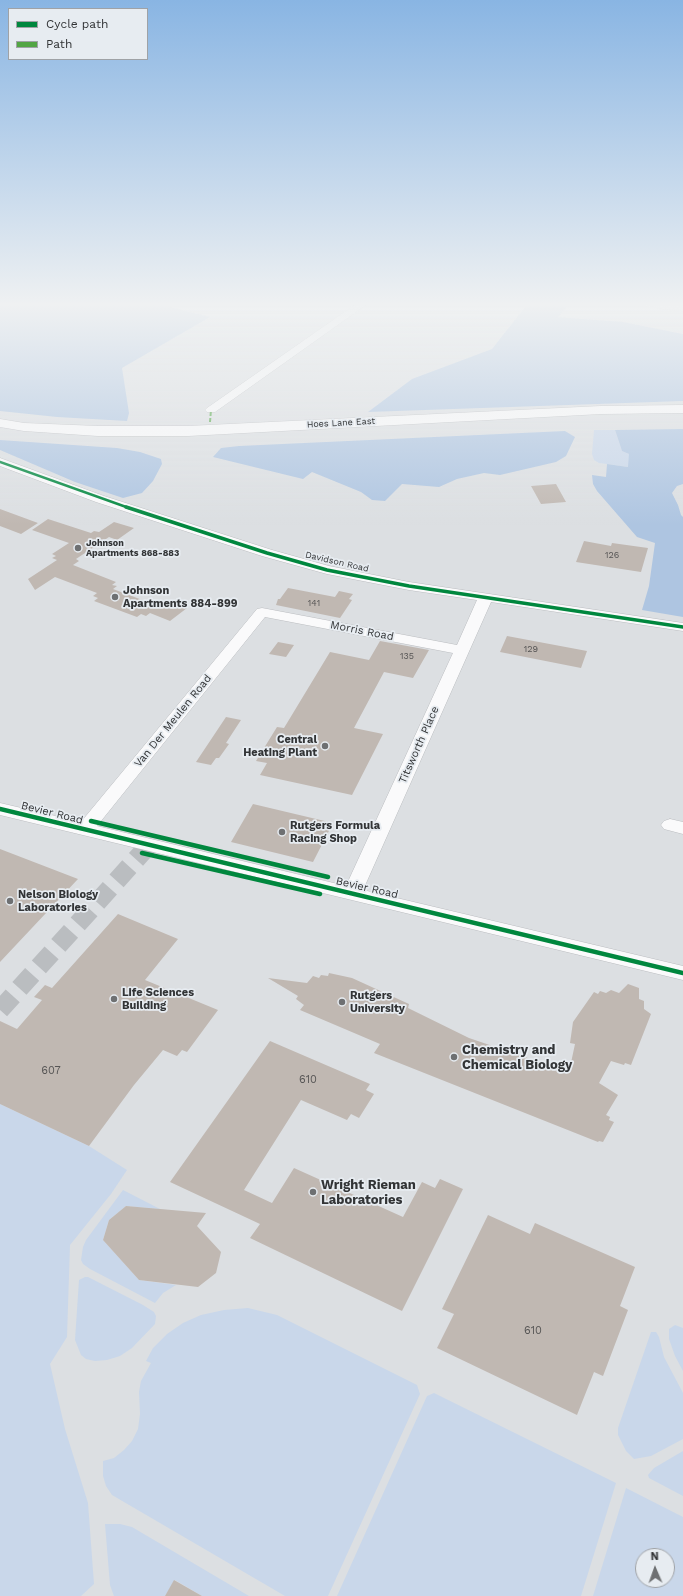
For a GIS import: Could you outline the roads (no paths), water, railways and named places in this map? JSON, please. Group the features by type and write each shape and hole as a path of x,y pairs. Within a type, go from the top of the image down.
{"highway":[{"name":"Hoes Lane East","path":"0,423 24,427 98,431 188,430 601,410 683,409"},
{"name":"Hoes Lane East","path":"0,433 54,438 184,440 600,421 683,419"}],"street":[{"path":"211,410 259,376"},
{"name":"Davidson Road","path":"0,462 100,499 267,553 327,570 409,586 683,627"},
{"name":"Titsworth Place","path":"352,893 486,597"},
{"name":"Morris Road","path":"262,612 462,650"},
{"name":"Van Der Meulen Road","path":"84,830 262,612"},
{"name":"Bevier Road","path":"0,809 683,973"}],"tunnel":[{"path":"0,1010 148,846"}],"place":[{"name":"Johnson Apartments 868-883","path":"78,548"},
{"name":"Johnson Apartments 884-899","path":"115,597"},
{"name":"Central Heating Plant","path":"325,746"},
{"name":"Rutgers Formula Racing Shop","path":"282,832"},
{"name":"Nelson Biology Laboratories","path":"10,901"},
{"name":"Life Sciences Building","path":"114,999"},
{"name":"Rutgers University","path":"342,1002"},
{"name":"Chemistry and Chemical Biology","path":"454,1057"},
{"name":"Wright Rieman Laboratories","path":"313,1192"}]}
